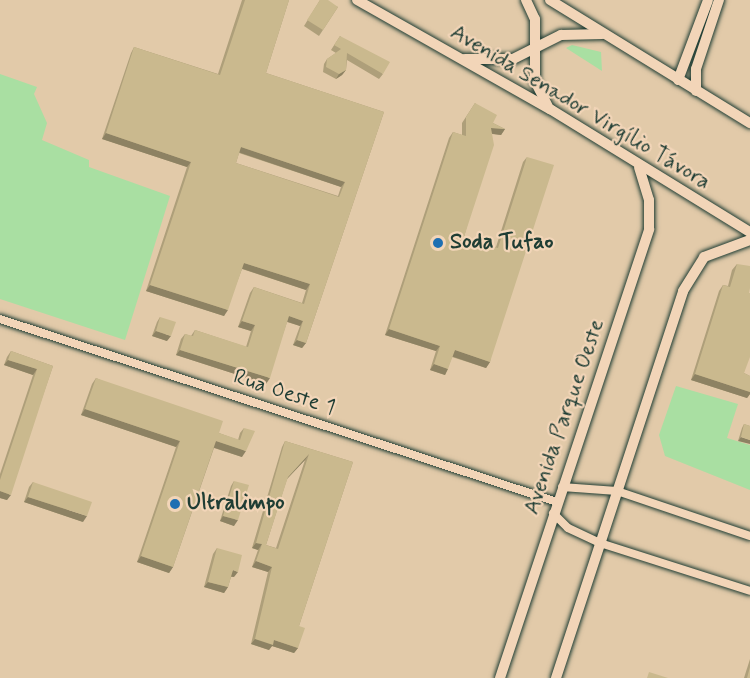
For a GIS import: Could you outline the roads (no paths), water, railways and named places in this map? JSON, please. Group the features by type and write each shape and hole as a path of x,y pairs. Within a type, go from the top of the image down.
{"street":[{"name":"Avenida Senador Virgílio Távora","path":"357,0 550,109 639,168 750,232"},
{"path":"526,0 535,19 532,50 535,81 550,109"},
{"path":"550,0 750,123"},
{"path":"678,80 708,0"},
{"path":"696,91 696,69 719,0"},
{"path":"464,59 513,59 561,35 608,35"},
{"name":"Avenida Parque Oeste","path":"500,678 649,230 650,200 639,168"},
{"path":"556,678 693,270 715,250 750,240"},
{"name":"Rua Oeste 1","path":"0,319 557,501"},
{"path":"562,487 617,491 750,536"},
{"path":"553,513 568,528 600,543 750,591"}],"place":[{"name":"Soda Tufao","path":"438,243"},
{"name":"Ultralimpo","path":"175,504"}]}
